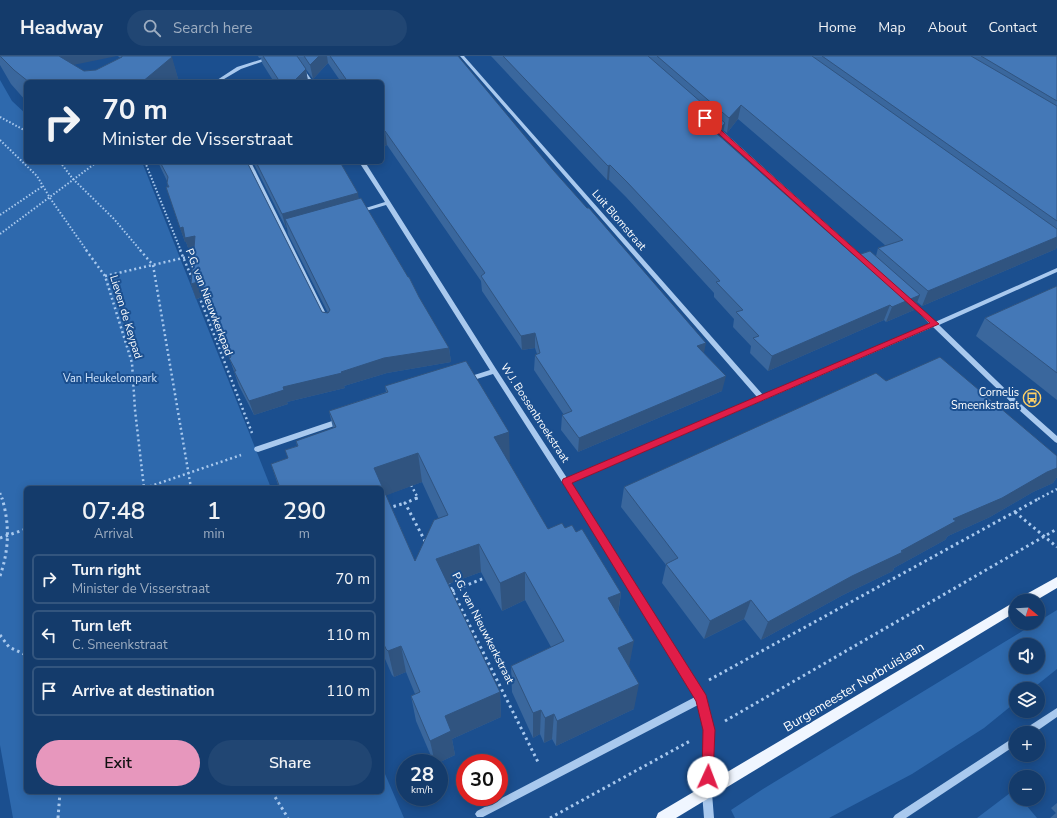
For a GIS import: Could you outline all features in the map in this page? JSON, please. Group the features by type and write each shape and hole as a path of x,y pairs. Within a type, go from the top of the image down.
{"main road":[{"path":"1037,594 1057,582"},
{"name":"Burgemeester Norbruislaan","path":"663,818 707,793 1009,610"}],"street":[{"path":"219,80 239,68 277,56"},
{"path":"293,56 309,80"},
{"name":"Luit Blomstraat","path":"462,56 761,397"},
{"path":"712,124 871,266"},
{"path":"249,164 329,325"},
{"name":"W.J. Bossenbroekstraat","path":"363,164 702,699 709,730 707,793"},
{"path":"353,212 387,203"},
{"path":"283,232 290,230"},
{"path":"566,482 761,397 935,324 1057,270"},
{"path":"906,298 935,324 1020,407 1057,440"},
{"path":"463,381 494,371"},
{"path":"258,449 351,418"},
{"path":"480,814 702,699"},
{"path":"1036,726 1057,712"},
{"path":"898,818 1009,745"},
{"path":"707,793 709,818"}],"path":[{"path":"0,117 24,130"},
{"name":"Lieven de Keypad","path":"0,140 4,142 24,163"},
{"path":"0,143 4,142"},
{"name":"Lieven de Keypad","path":"25,164 37,176 50,198 105,276 132,363 135,410 145,486"},
{"path":"62,164 73,179 114,220 153,265 190,486"},
{"path":"0,234 14,226 94,164"},
{"name":"P.G. van Nieuwkerkpad","path":"146,164 192,280"},
{"path":"0,215 43,186"},
{"path":"105,276 201,254"},
{"name":"P.G. van Nieuwkerkpad","path":"198,294 258,449"},
{"path":"150,486 187,472 258,449"},
{"path":"384,509 418,498 407,478"},
{"path":"695,688 1057,489"},
{"path":"0,493 8,528 7,558 0,576"},
{"path":"404,503 430,550"},
{"path":"1015,512 1057,547"},
{"path":"550,818 709,730 1057,529"},
{"path":"0,538 24,530"},
{"path":"452,591 489,576"},
{"name":"P.G. van Nieuwkerkstraat","path":"445,577 546,779"},
{"path":"0,635 10,647 24,654"},
{"path":"58,818 60,794"},
{"path":"273,794 288,818"},
{"path":"276,794 277,799"}],"green space":[{"name":"Van Heukelompark","path":"0,80 12,101 24,112 24,164 143,164 270,486 24,486 24,794 384,794 384,772 396,799 396,806 399,806 404,818 13,818 0,745"},
{"path":"1057,610 1057,669 1041,682 1009,682 1009,708 984,728 912,774 829,818 735,818 731,810 1009,639 1009,674 1045,674 1045,638 1011,638 1024,630 1045,630 1045,617"},
{"path":"1009,794 1009,806 1027,806 1037,818 977,818"}],"building":[{"path":"0,56 59,56 84,71 96,70 122,56 172,57 144,80 26,80"},
{"path":"263,56 297,56 306,69 295,80 279,80"},
{"path":"304,56 319,56 310,65"},
{"path":"330,56 458,56 554,171 587,208 589,208 706,343 697,346 726,376 579,438 562,415 572,411 535,355 540,353 535,333 521,336 481,276 485,273 384,131 384,80 347,80"},
{"path":"503,56 648,56 725,123 716,133 855,256 870,251 920,295 892,307 890,305 772,356 753,338 759,336 736,312 743,310 716,282 720,281 627,182 610,165 608,166"},
{"path":"657,56 812,56 1057,229 1057,237 928,291 878,248 903,240 741,105 729,118"},
{"path":"822,56 971,56 1057,106 1057,221"},
{"path":"981,56 1057,56 1057,101"},
{"path":"161,164 248,164 322,312 328,313 330,310 285,219 361,198 409,277 449,348 384,358 341,372 342,373 283,387 284,390 249,401 234,371 236,371 229,358 231,357 216,324 201,281 191,284 195,236 185,238 183,227 180,228 166,187 169,187 167,183 168,177"},
{"path":"257,164 341,164 358,193 282,214"},
{"path":"1057,286 1057,373 985,318"},
{"path":"940,357 1057,456 1057,468 1047,472 1002,498 953,519 956,521 901,551 903,552 852,576 768,622 751,600 710,621 666,564 678,558 624,487 876,373 886,381"},
{"path":"466,361 509,432 494,437 548,529 562,523 565,528 572,525 576,532 582,529 621,593 608,598 634,641 618,648 639,684 557,721 554,714 545,718 541,710 533,713 511,666 564,641 525,572 500,583 479,544 436,559 500,692 445,716 451,731 430,741 411,696 420,692 401,646 388,651 384,644 384,491 415,561 434,520 448,515 418,453 374,468 382,486 279,486 271,464 288,458 285,450 298,446 296,441 336,427 329,411 388,392 385,386"}],"place":[{"name":"Cornelis Smeenkstraat","path":"1032,398"}],"route":[{"path":"705,118 935,324 761,397 566,482 702,699 709,730 708,777"}]}
